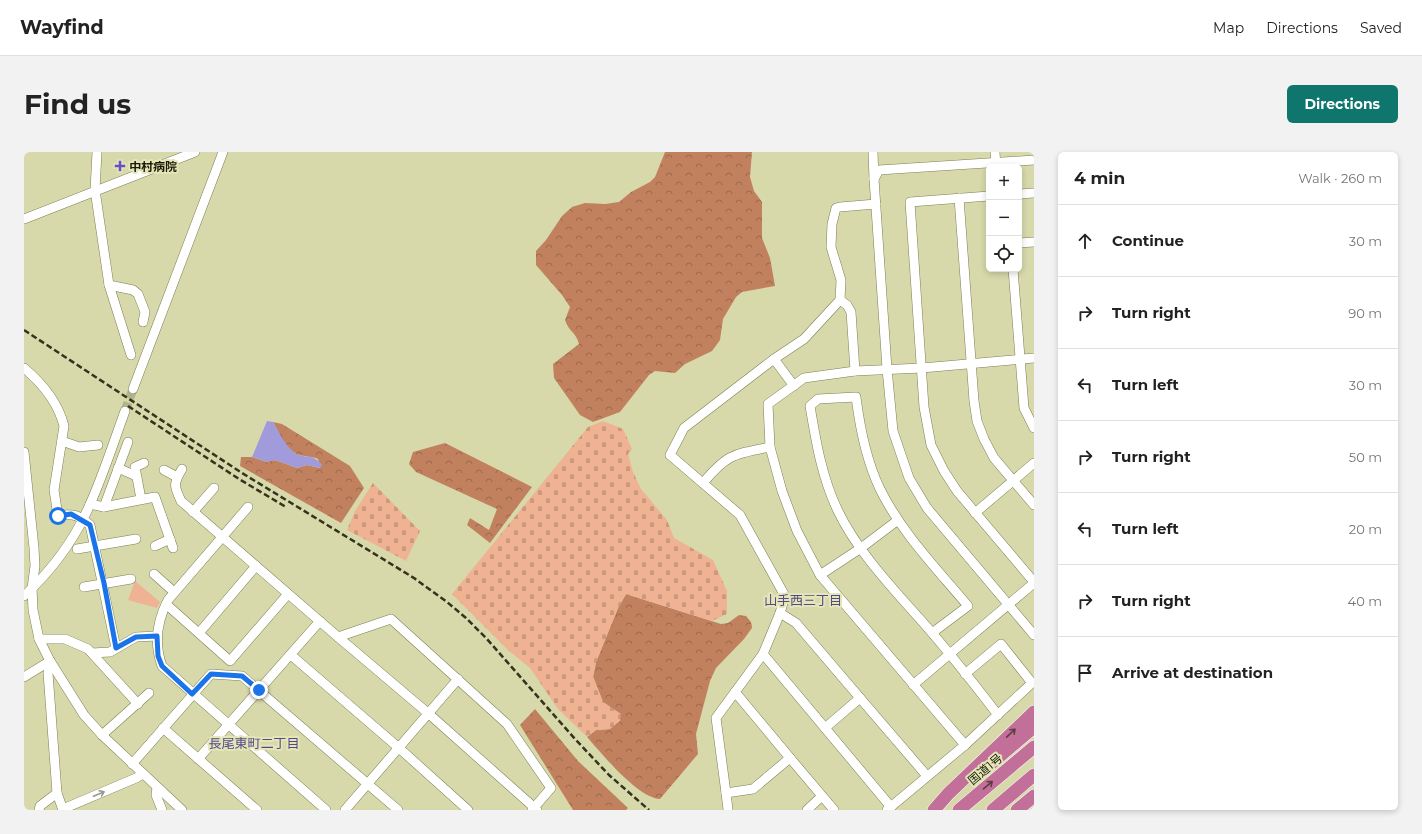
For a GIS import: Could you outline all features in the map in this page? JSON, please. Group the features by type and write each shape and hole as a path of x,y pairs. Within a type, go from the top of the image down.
{"highway":[{"path":"935,810 948,794 1034,712"},
{"name":"国道1号","path":"935,810 1034,727"},
{"path":"958,810 1034,747"},
{"path":"993,810 1034,775"},
{"path":"1017,810 1034,796"}],"street":[{"path":"97,152 95,190 109,285 131,355"},
{"path":"24,219 195,152"},
{"path":"133,390 223,152"},
{"path":"873,152 887,369 893,431 909,478 927,508 1034,635"},
{"path":"995,152 996,164"},
{"path":"1004,164 1034,160"},
{"path":"874,179 879,170 986,165"},
{"path":"1022,194 1034,193"},
{"path":"913,685 1034,583 957,491 944,471 931,445 924,407 910,202 986,196"},
{"path":"959,198 971,364 977,421 994,458 1034,505"},
{"path":"728,810 716,718 763,654 780,613 785,596 740,515 670,455 684,428 774,359 804,339 840,300 841,280 831,247 832,224 836,208 876,204"},
{"path":"1022,243 1034,242"},
{"path":"1013,272 1024,408 1034,428"},
{"path":"109,285 133,290 138,294 145,312 143,322"},
{"path":"840,300 847,305 851,312 855,371"},
{"path":"965,745 820,575 797,531 782,491 770,447 768,404 804,378 855,371 922,368 1034,358"},
{"path":"774,359 794,386"},
{"path":"24,368 37,379 50,394 58,408 64,426 54,490 58,516 71,514 83,519 90,525 104,583 116,648"},
{"path":"932,633 968,606 898,520 880,488 862,438 856,397 818,399 810,406 817,448 824,475 838,512 861,548 886,580 950,654 998,715"},
{"path":"24,596 50,569 83,519 125,411"},
{"path":"62,440 78,447 98,445"},
{"path":"104,507 128,442"},
{"path":"703,483 716,467 729,457 740,453 770,447"},
{"path":"24,452 29,532 35,566 32,588 33,610 39,639 50,661 84,715 102,735 182,810"},
{"path":"141,499 135,467 144,463"},
{"path":"975,513 1034,464"},
{"path":"118,468 136,476"},
{"path":"164,470 180,473 174,487 181,501 193,512 338,637 429,714 534,809 551,788 507,724 458,678 391,619 338,637"},
{"path":"193,512 214,488"},
{"path":"90,504 104,507 155,497 173,548"},
{"path":"248,507 174,592 166,604 162,612 157,636 158,656 162,666 192,694 326,810"},
{"path":"820,575 861,548 898,520"},
{"path":"77,549 136,539"},
{"path":"155,546 170,539"},
{"path":"199,633 256,566"},
{"path":"154,574 174,592"},
{"path":"84,586 131,578"},
{"path":"166,604 230,661 288,594"},
{"path":"780,613 796,623 927,776"},
{"path":"198,759 229,726 320,621"},
{"path":"92,653 110,652 136,637 157,636"},
{"path":"39,639 65,639 88,649 138,704"},
{"path":"763,654 889,808 965,745 1032,683 1001,644 965,674"},
{"path":"291,655 468,810"},
{"path":"24,677 50,661"},
{"path":"50,661 48,673 57,793 63,809 143,774"},
{"path":"132,764 211,674 242,676 398,810"},
{"path":"345,810 429,714 458,678"},
{"path":"735,692 834,810"},
{"path":"102,735 149,694"},
{"path":"825,728 860,698"},
{"path":"163,728 257,810"},
{"path":"726,793 753,789 790,758"},
{"path":"157,787 156,795 162,810"},
{"path":"39,810 40,806 57,793"},
{"path":"807,810 822,796"}],"green space":[{"path":"665,152 752,152 750,177 754,191 762,202 762,238 770,258 775,286 742,292 736,297 723,319 720,340 712,351 685,364 675,373 655,371 649,375 620,412 593,422 580,415 554,378 553,364 579,344 565,320 570,307 562,295 536,265 536,251 546,240 562,216 572,207 585,203 605,204 619,202 631,192 650,182 655,177"},
{"path":"603,421 623,429 632,449 628,454 633,472 641,489 667,520 674,538 713,560 727,591 727,614 712,621 626,594 618,608 596,662 593,676 603,702 621,714 620,721 610,729 596,730 587,737 558,709 530,668 508,650 452,594 588,427"},
{"path":"273,422 282,424 350,466 364,488 341,523 240,466 241,457 252,457 267,462 274,460 297,468 307,465 320,468 318,459 294,453 283,441"},
{"path":"445,443 532,487 490,543 467,525 470,518 489,530 497,509 416,472 409,464 413,452"},
{"path":"373,483 420,531 406,561 347,530 355,511"},
{"path":"135,581 160,602 157,608 128,600"},
{"path":"626,594 721,624 728,623 739,615 746,616 751,622 752,628 744,639 716,668 710,681 696,734 698,754 660,799 651,797 631,783 611,764 587,737 596,730 610,729 620,714 603,702 593,677 596,662 618,608"},
{"path":"535,709 578,761 628,808 626,810 573,810 520,725"}],"shaded area":[{"path":"267,421 273,422 282,439 291,450 302,456 312,457 322,465 320,468 307,465 297,468 274,460 267,462 252,457"}],"tunnel":[{"path":"125,411 133,389"}],"railway":[{"path":"24,330 242,473 414,578 447,602 487,639 575,739 609,775 649,810"},
{"path":"128,406 239,479 286,507"}],"place":[{"name":"中村病院","path":"120,166"}],"district":[{"name":"山手西三丁目","path":"803,600"},
{"name":"長尾東町二丁目","path":"254,743"}],"route":[{"path":"58,516 71,514 83,519 90,525 104,583 116,648 136,637 157,636 158,656 162,666 192,694 211,674 242,676 259,690"}]}
